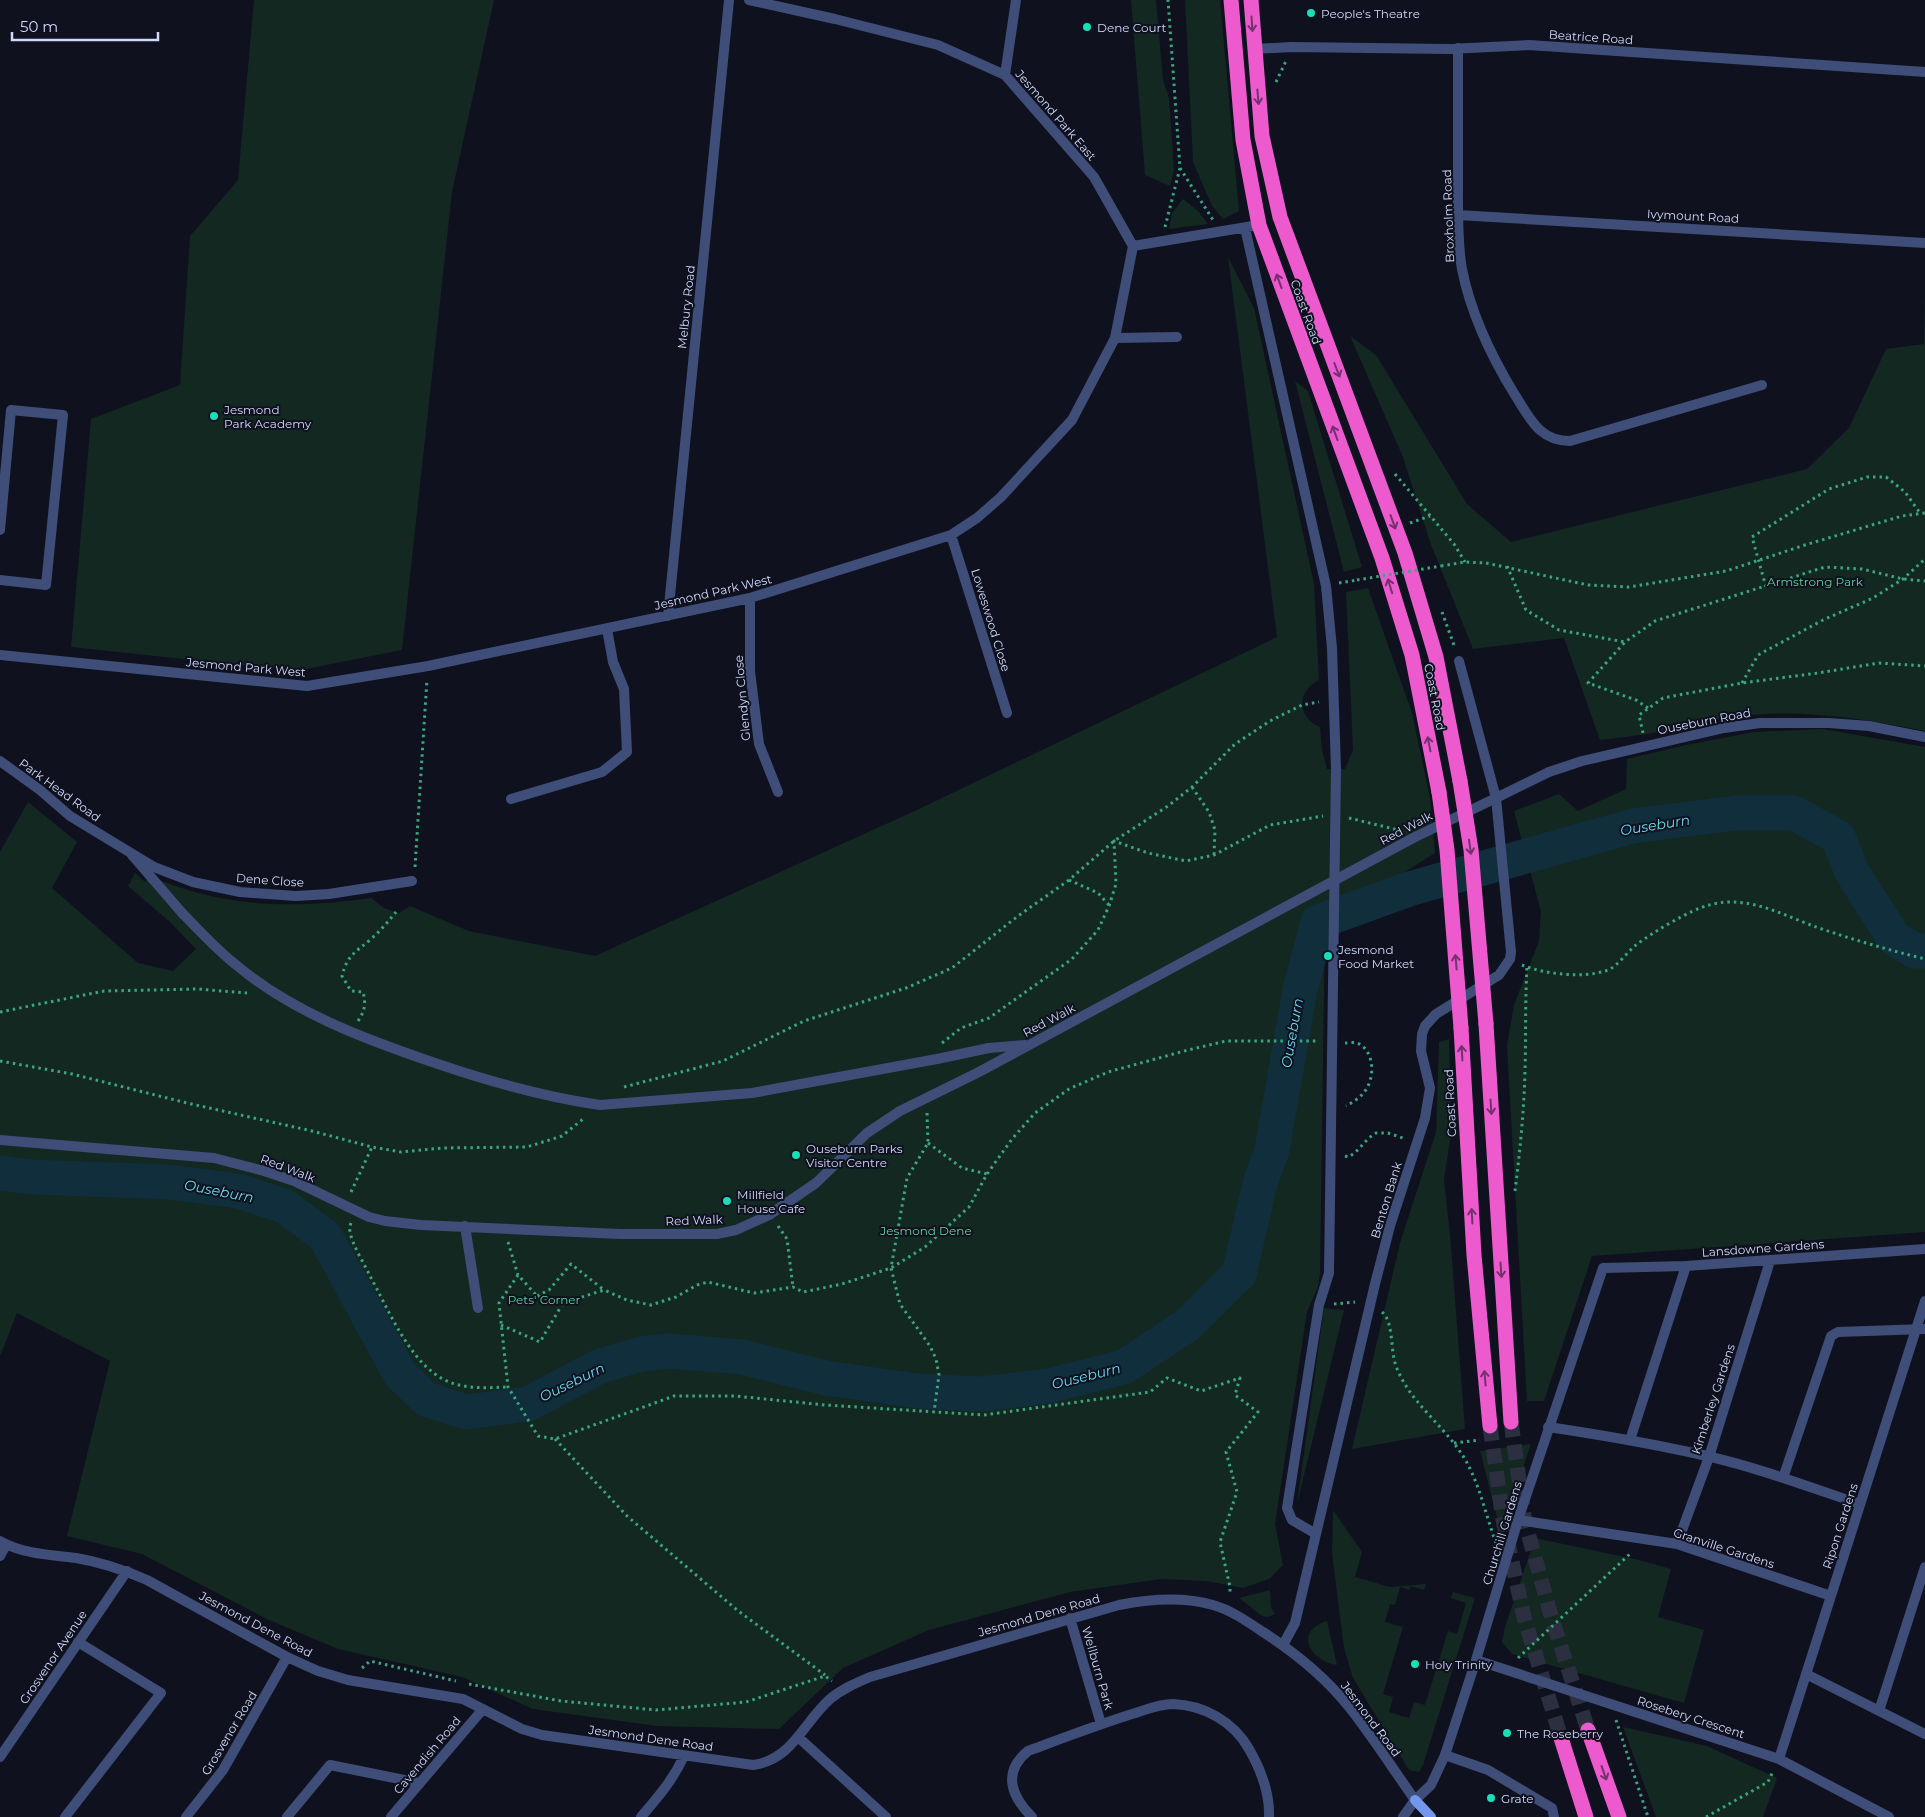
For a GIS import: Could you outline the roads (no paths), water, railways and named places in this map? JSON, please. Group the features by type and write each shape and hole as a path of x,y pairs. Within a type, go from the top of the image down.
{"highway":[{"name":"Coast Road","path":"1231,0 1242,140 1252,227 1382,558 1412,655 1439,792 1447,850 1461,1028 1474,1255 1490,1426"},
{"name":"Coast Road","path":"1251,0 1262,136 1280,218 1405,553 1436,657 1460,781 1471,850 1486,1024 1511,1422"},
{"path":"1588,1730 1619,1817"},
{"path":"1561,1738 1586,1817"}],"street":[{"name":"Melbury Road","path":"668,616 729,0"},
{"name":"Jesmond Park East","path":"749,0 835,18 938,45 1005,75 1094,177 1134,246"},
{"path":"1005,75 1016,0"},
{"name":"Beatrice Road","path":"1254,49 1291,47 1458,48 1528,45 1925,72"},
{"name":"Broxholm Road","path":"1458,48 1458,215 1462,268 1475,317 1498,367 1534,425 1551,438 1559,441 1570,441 1762,385"},
{"name":"Ivymount Road","path":"1458,215 1925,243"},
{"path":"1134,246 1252,227 1326,586 1332,639 1336,769 1329,1273 1319,1305 1288,1508 1292,1520 1316,1534"},
{"name":"Jesmond Park West","path":"0,655 306,686 428,666 750,598 951,535 977,518 1001,497 1072,420 1115,338 1134,246"},
{"path":"1115,338 1177,337"},
{"path":"0,530 12,410 63,415 46,585 0,580"},
{"name":"Loweswood Close","path":"951,535 1007,713"},
{"name":"Glendyn Close","path":"750,598 750,671 759,744 778,792"},
{"path":"511,799 602,772 627,752 624,689 613,662 606,629"},
{"path":"1459,660 1496,798"},
{"name":"Ouseburn Road","path":"1496,798 1567,765 1724,728 1760,723 1849,724 1925,737"},
{"name":"Park Head Road","path":"0,762 40,790 70,816 132,854"},
{"name":"Benton Bank","path":"1283,1645 1295,1623 1374,1284 1395,1210 1425,1118 1430,1088 1421,1050 1422,1034 1425,1026 1436,1014 1499,975 1510,960 1512,942 1496,798"},
{"name":"Red Walk","path":"0,1140 214,1158 294,1181 369,1217 385,1221 620,1234 717,1234 736,1230 769,1215 816,1183 867,1133 900,1111 1415,837 1496,798"},
{"path":"132,854 207,940 236,965 278,995 328,1022 381,1045 475,1077 526,1091 600,1105 752,1093 988,1048 1029,1044"},
{"name":"Dene Close","path":"132,854 154,867 193,882 240,892 296,896 329,894 412,881"},
{"path":"465,1226 478,1308"},
{"name":"Lansdowne Gardens","path":"1603,1268 1686,1266 1925,1249"},
{"name":"Kimberley Gardens","path":"1677,1544 1708,1457 1770,1261"},
{"path":"1630,1440 1686,1266"},
{"name":"Churchill Gardens","path":"1403,1817 1415,1800 1431,1785 1444,1755 1476,1660 1548,1427 1603,1268"},
{"name":"Ripon Gardens","path":"1779,1759 1860,1504 1921,1328 1925,1301"},
{"path":"1782,1478 1831,1336 1838,1332 1921,1328"},
{"path":"1548,1427 1630,1440 1708,1457 1782,1478 1860,1504"},
{"name":"Granville Gardens","path":"1518,1520 1677,1544 1831,1596"},
{"path":"0,1556 3,1543"},
{"name":"Jesmond Dene Road","path":"3,1543 40,1554 100,1563 127,1571 147,1580 287,1657 318,1671 348,1680 451,1696 483,1708 522,1729 542,1735 753,1765 765,1763 780,1755 829,1700 843,1689 870,1676 1070,1618 1139,1601 1179,1599 1222,1608 1248,1622 1283,1645"},
{"path":"1879,1711 1925,1567"},
{"name":"Grosvenor Avenue","path":"0,1757 127,1571"},
{"name":"Wellburn Park","path":"1070,1618 1102,1724"},
{"path":"65,1817 161,1693 78,1642"},
{"name":"Jesmond Road","path":"1283,1645 1330,1687 1348,1706 1415,1800 1431,1817"},
{"name":"Grosvenor Road","path":"186,1817 223,1770 287,1657"},
{"name":"Rosebery Crescent","path":"1476,1660 1779,1759 1889,1817"},
{"path":"1806,1674 1925,1734"},
{"name":"Wellburn Park","path":"1032,1817 1022,1808 1013,1792 1014,1767 1020,1757 1028,1751 1102,1724 1172,1704 1200,1709 1219,1718 1236,1730 1255,1759 1266,1786 1269,1817"},
{"name":"Cavendish Road","path":"391,1817 483,1708"},
{"path":"798,1737 886,1817"},
{"path":"1444,1755 1488,1770 1552,1808 1554,1817"},
{"path":"641,1817 666,1788 677,1772 684,1756"},
{"path":"288,1817 330,1765 419,1783"}],"waterway":[{"name":"Ouseburn","path":"0,1173 31,1177 169,1182 238,1191 284,1206 325,1236 400,1374 426,1399 466,1412 528,1404 600,1366 642,1354 669,1351 742,1357 826,1378 917,1391 981,1394 1048,1386 1124,1367 1187,1325 1239,1274 1261,1180 1272,1150 1300,990 1318,922 1409,889 1633,826 1736,813 1794,813 1838,837 1852,872 1894,938 1915,951 1925,951"}],"tunnel":[{"path":"1511,1422 1525,1522 1552,1619 1588,1730"},
{"path":"1490,1426 1503,1520 1524,1617 1561,1738"}],"place":[{"name":"People's Theatre","path":"1311,13"},
{"name":"Dene Court","path":"1087,27"},
{"name":"Jesmond Park Academy","path":"214,416"},
{"name":"Jesmond Food Market","path":"1328,956"},
{"name":"Ouseburn Parks Visitor Centre","path":"796,1155"},
{"name":"Millfield House Cafe","path":"727,1201"},
{"name":"Holy Trinity","path":"1415,1664"},
{"name":"The Roseberry","path":"1507,1733"},
{"name":"Grate","path":"1491,1798"}],"park label":[{"name":"Armstrong Park","path":"1815,581"},
{"name":"Jesmond Dene","path":"926,1230"},
{"name":"Pets' Corner","path":"544,1299"}]}
